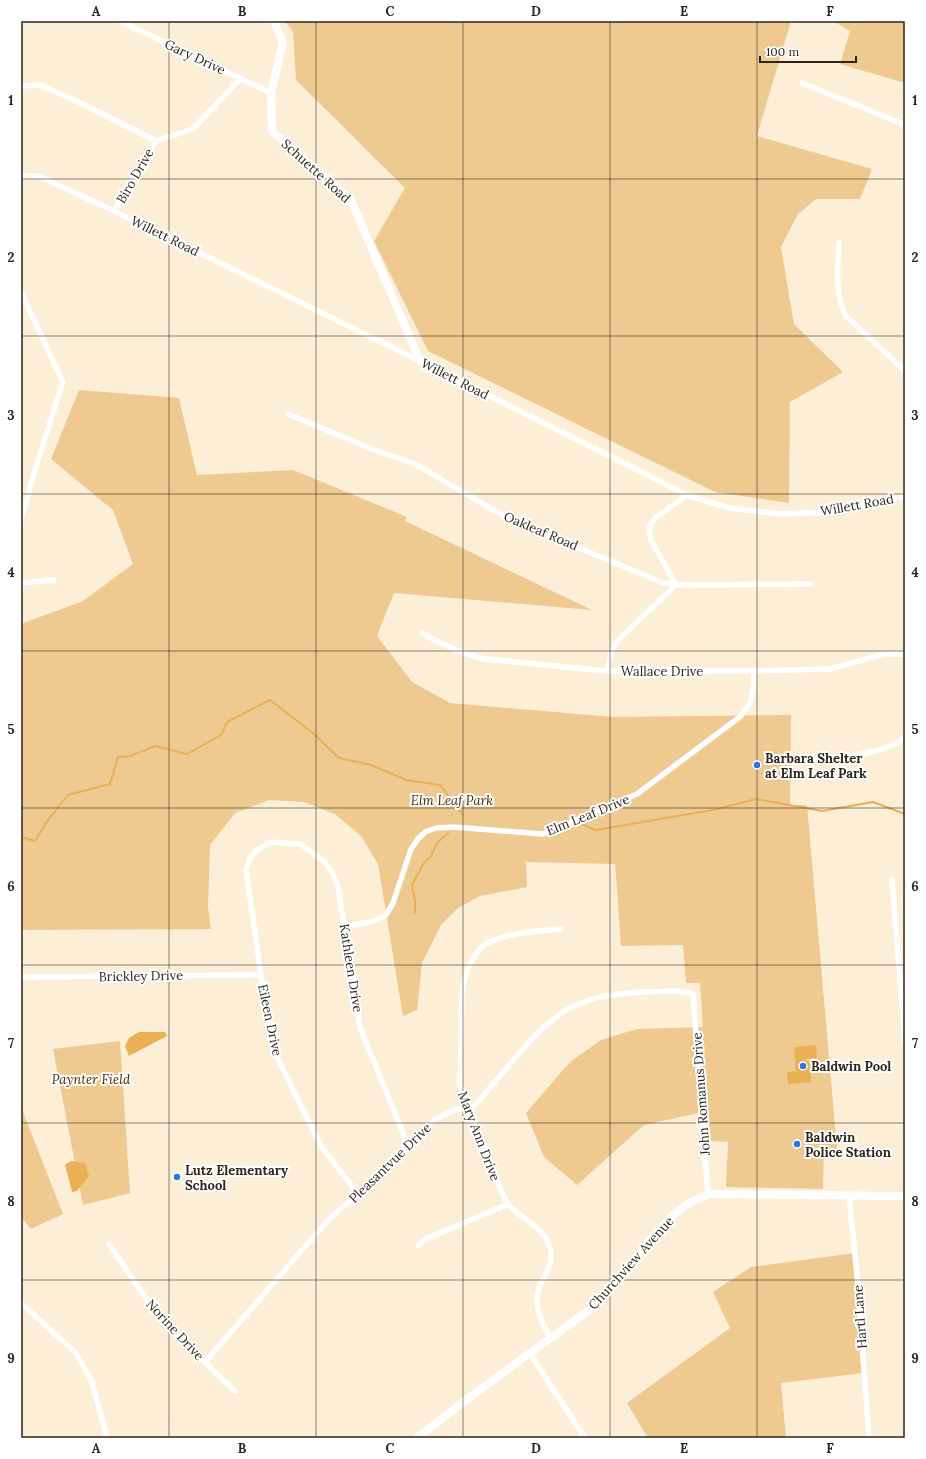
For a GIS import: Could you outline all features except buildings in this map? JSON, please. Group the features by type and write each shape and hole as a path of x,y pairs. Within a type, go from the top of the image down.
{"street":[{"name":"Gary Drive","path":"120,21 271,93"},
{"name":"Schuette Road","path":"274,21 283,42 271,93 272,132 351,200 420,361"},
{"path":"21,86 40,85 83,104 156,141 193,130 241,78"},
{"path":"802,83 905,125"},
{"name":"Biro Drive","path":"114,211 156,141"},
{"name":"Willett Road","path":"21,176 39,176 114,211 420,361 687,495 729,508 780,514 831,512 905,496"},
{"path":"839,243 838,292 841,306 846,316 905,371"},
{"path":"21,292 63,382 23,506 21,520"},
{"name":"Oakleaf Road","path":"288,414 372,449 415,464 508,519 661,582 676,585 810,584"},
{"path":"607,671 611,652 619,638 676,585 651,540 649,527 655,518 687,495"},
{"path":"21,583 54,580"},
{"name":"Wallace Drive","path":"422,633 445,646 468,655 485,659 607,671 754,671 830,669 884,654 905,654"},
{"name":"Elm Leaf Drive","path":"345,927 373,921 386,914 393,903 411,850 418,839 426,832 436,828 454,827 543,834 638,794 741,716 750,703 753,689 754,671"},
{"path":"802,761 851,756 889,746 899,742 905,737"},
{"name":"Kathleen Drive","path":"256,851 270,842 300,844 325,862 333,874 338,887 360,1028 408,1145"},
{"name":"Eileen Drive","path":"256,851 250,858 246,870 261,975 276,1055 321,1146 358,1194"},
{"path":"892,879 905,1042"},
{"name":"Mary Ann Drive","path":"550,1338 539,1312 537,1298 538,1290 548,1269 551,1250 544,1234 508,1204 502,1194 460,1085 462,994 464,979 470,964 481,948 494,940 511,935 561,929"},
{"name":"Brickley Drive","path":"21,977 261,975"},
{"name":"John Romanus Drive","path":"468,1109 476,1104 528,1044 566,1010 592,1000 624,992 681,990 693,994 708,1194"},
{"name":"Pleasantvue Drive","path":"205,1362 329,1219 358,1194 434,1120 456,1109 468,1109"},
{"name":"Churchview Avenue","path":"417,1438 474,1394 589,1310 604,1296 656,1233 673,1215 691,1202 708,1194 905,1196"},
{"name":"Hartl Lane","path":"850,1196 868,1438"},
{"path":"418,1246 424,1240 508,1204"},
{"name":"Norine Drive","path":"110,1244 149,1303 173,1332 235,1391"},
{"path":"21,1303 76,1353 92,1382 107,1438"},
{"path":"530,1354 585,1438"}],"green space":[{"path":"285,21 791,21 757,136 872,169 860,199 816,199 798,214 781,247 794,324 843,372 790,402 789,503 715,492 428,351 374,241 405,188 296,80 293,32"},
{"path":"833,21 905,21 905,83 840,64 850,31"},
{"name":"Elm Leaf Park","path":"79,390 179,398 197,475 293,470 407,517 405,521 592,610 394,593 377,636 412,682 450,703 613,717 791,715 790,805 807,805 837,1149 824,1149 823,1189 726,1187 728,1142 710,1141 708,1111 644,1125 577,1185 544,1157 526,1113 570,1062 601,1040 637,1029 703,1027 700,983 686,983 683,945 621,946 615,864 526,862 527,887 480,896 458,908 441,925 422,963 417,1010 403,1016 378,864 361,836 335,814 304,802 269,800 235,813 210,845 208,907 211,929 21,930 21,624 83,601 133,564 113,510 51,459"},
{"name":"Paynter Field","path":"120,1041 130,1193 83,1205 53,1049"},
{"path":"21,1107 63,1214 31,1229 21,1217"},
{"path":"855,1253 863,1373 781,1383 786,1438 648,1438 627,1403 730,1328 713,1292 751,1267"}],"shaded area":[{"path":"139,1032 165,1032 167,1036 129,1056 125,1046 129,1038"},
{"name":"Baldwin Pool","path":"816,1045 817,1058 805,1059 806,1061 810,1061 811,1082 788,1084 787,1072 796,1071 794,1047"},
{"path":"71,1161 85,1163 89,1176 77,1191 72,1192 65,1165"}],"waterway":[{"path":"21,837 35,841 48,820 68,795 110,784 118,757 130,756 155,746 187,754 221,735 227,722 270,700 314,734 339,758 371,765 406,780 440,785 462,814"},
{"path":"581,824 596,830 713,810 756,799 822,811 873,802 905,814"},
{"path":"415,913 415,901 412,885 424,863 431,856 437,843 448,833"}],"place":[{"name":"Barbara Shelter at Elm Leaf Park","path":"757,765"},
{"name":"Baldwin Pool","path":"803,1066"},
{"name":"Baldwin Police Station","path":"797,1144"},
{"name":"Lutz Elementary School","path":"177,1177"}]}
